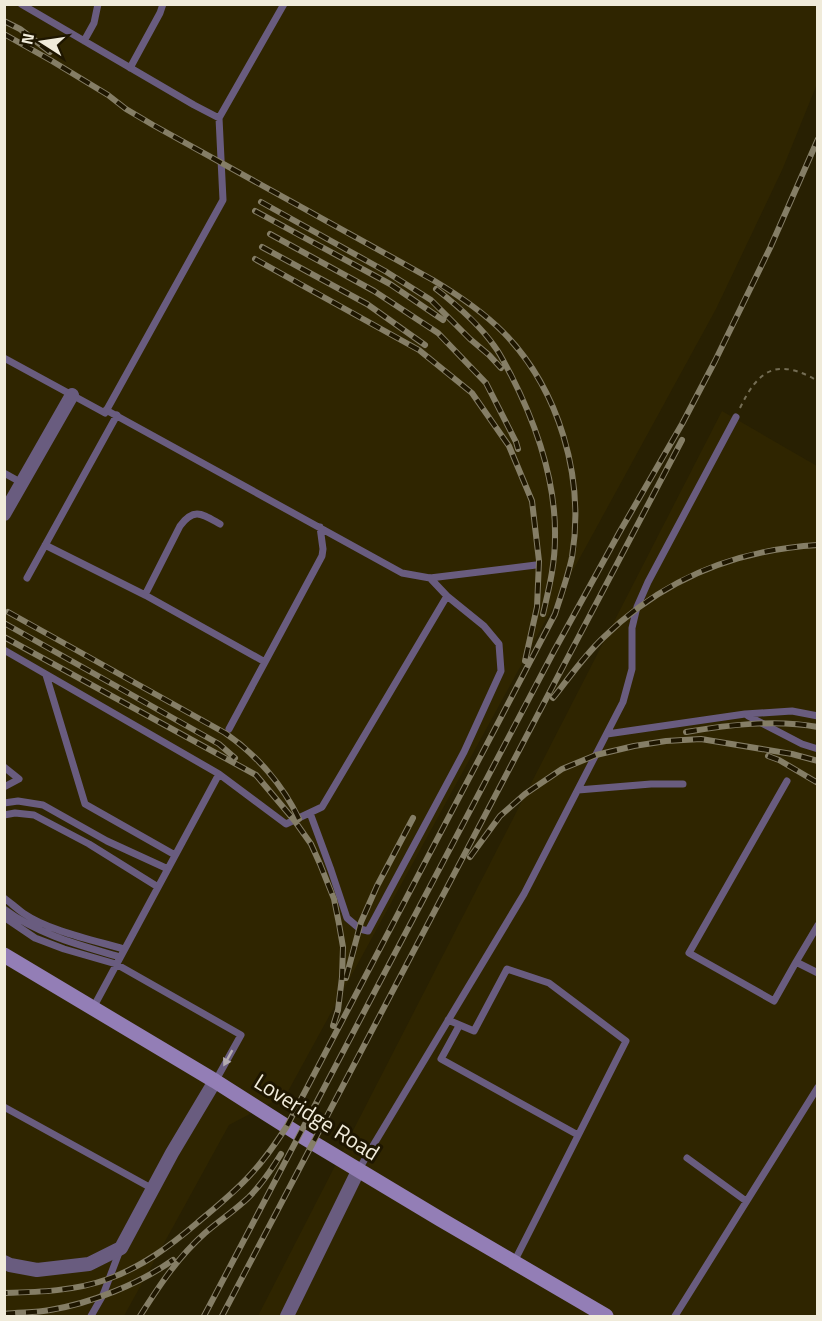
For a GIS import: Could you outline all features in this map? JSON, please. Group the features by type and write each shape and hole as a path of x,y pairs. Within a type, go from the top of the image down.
{"street":[{"path":"4,514 72,395"},
{"name":"Loveridge Road","path":"4,955 606,1317"},
{"path":"6,1264 36,1270 89,1264 121,1248 215,1081"},
{"path":"287,1317 358,1169"}],"lane":[{"path":"21,4 219,118"},
{"path":"84,41 94,23 98,4"},
{"path":"130,68 163,4"},
{"path":"4,358 105,413 224,200 219,118 284,4"},
{"path":"106,410 402,573 430,578 536,565"},
{"path":"27,578 117,415"},
{"path":"358,1169 524,894 607,735 623,702 632,669 632,628 637,607 736,417"},
{"path":"4,473 22,483"},
{"path":"145,595 180,526 187,517 202,514 220,524"},
{"path":"229,729 322,556 320,527"},
{"path":"45,545 145,595 265,662"},
{"path":"310,813 332,870 347,918 360,929 368,931 464,752 501,671 499,644 484,626 447,596 430,578"},
{"path":"4,650 219,774 286,824 322,807 447,596"},
{"path":"46,675 85,804 175,855"},
{"path":"607,735 745,714 792,711 818,716"},
{"path":"745,714 802,744 818,748"},
{"path":"4,768 19,779 4,787"},
{"path":"93,1008 219,774"},
{"path":"787,781 689,953 774,1001 818,925"},
{"path":"578,790 651,784 683,784"},
{"path":"4,803 18,801 43,805 107,841 168,869"},
{"path":"4,815 15,813 34,815 89,844 158,887"},
{"path":"4,898 24,914 48,926 124,949"},
{"path":"4,909 24,923 49,935 118,960 241,1035 215,1081"},
{"path":"4,917 35,938 64,949 118,960"},
{"path":"796,962 818,973"},
{"path":"448,1020 474,1031 507,969 549,982 626,1041 514,1262"},
{"path":"459,1026 441,1059 578,1135"},
{"path":"675,1317 818,1087"},
{"path":"7,1111 153,1188"},
{"path":"687,1158 747,1201"},
{"path":"91,1317 104,1295 121,1248"}],"path":[{"path":"736,417 747,394 771,369 789,369 818,381"}],"shaded area":[{"path":"5,5 817,5 817,84 783,168 716,309 286,1095 229,1125 124,1316 5,1316"},
{"path":"722,411 817,466 817,1316 258,1316"}],"railway":[{"path":"4,21 20,29 50,52"},
{"path":"4,34 108,95 153,125 433,280 487,317 523,355 553,407 571,466 575,496 572,557 555,614 287,1126 270,1151 245,1181 218,1205 187,1232 144,1262 108,1279 83,1286 4,1293"},
{"path":"204,1316 554,651 715,361 770,248 818,139"},
{"path":"261,202 385,271 431,300 501,368"},
{"path":"255,211 390,284 443,320"},
{"path":"270,234 374,291 438,333 486,383 518,449"},
{"path":"262,247 367,304 425,345"},
{"path":"255,259 419,350 472,393 509,446 532,501 539,561 537,607 525,661"},
{"path":"436,289 475,323 497,350 529,413 543,453 552,495 555,537 554,557 543,614"},
{"path":"222,1316 682,440"},
{"path":"553,698 603,638 626,617 675,584 702,571 757,553 818,545"},
{"path":"8,612 225,733 268,771 285,794 299,819"},
{"path":"4,623 219,744 235,758"},
{"path":"4,637 256,775 311,844 334,899 343,947 338,1010 333,1026"},
{"path":"686,732 768,723 818,727"},
{"path":"470,857 500,816 525,794 562,769 596,755 666,741 701,739 792,754 818,761"},
{"path":"768,756 818,783"},
{"path":"346,978 361,922 413,818"},
{"path":"140,1316 186,1252 205,1233 248,1198 266,1177 281,1154"},
{"path":"4,1314 39,1312 82,1303 130,1285 173,1260"}]}
